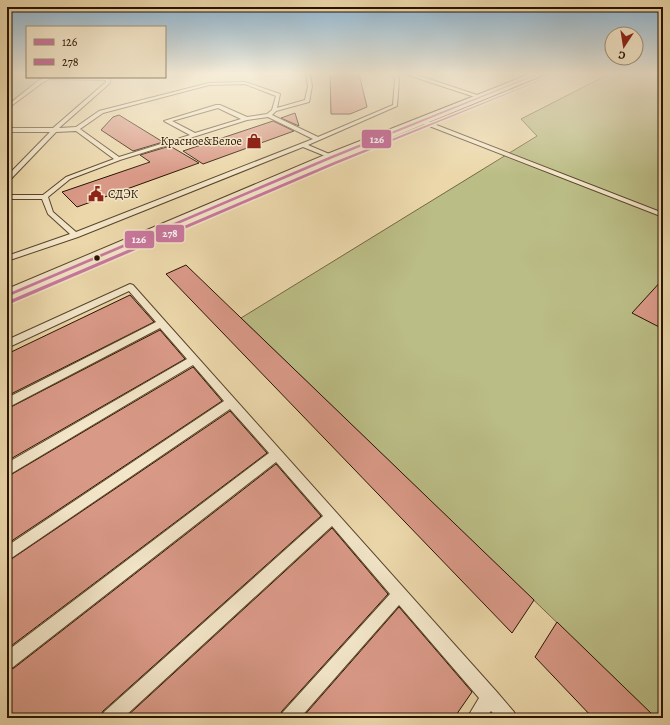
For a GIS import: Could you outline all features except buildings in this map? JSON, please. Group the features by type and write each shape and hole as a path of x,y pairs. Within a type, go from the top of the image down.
{"street":[{"path":"7,296 453,108"}],"lane":[{"path":"7,180 54,130 79,108"},
{"path":"7,130 77,129 101,112 117,108"},
{"path":"195,135 167,121 212,108"},
{"path":"222,108 246,119"},
{"path":"7,197 45,197 68,178 118,159 246,119 269,115 274,110 282,108"},
{"path":"7,259 75,235 304,145 391,108"},
{"path":"269,115 318,139"},
{"path":"421,121 663,215"},
{"path":"77,129 118,159"},
{"path":"304,145 332,158"},
{"path":"45,197 50,213 75,235"},
{"path":"7,344 130,287 508,718"},
{"path":"7,403 162,323"},
{"path":"7,470 194,360"},
{"path":"7,554 231,402"},
{"path":"7,661 277,454"},
{"path":"110,718 332,517"},
{"path":"289,718 399,594"},
{"path":"476,718 490,698"}],"green space":[{"path":"543,108 663,108 663,718 656,718 241,318 537,136 521,119"}],"transit line":[{"name":"126","path":"7,296 332,157 454,108"},
{"name":"278","path":"10,302 335,163 472,108"}],"place":[{"name":"Красное&Белое","path":"254,141"},
{"name":"СДЭК","path":"96,194"}]}
